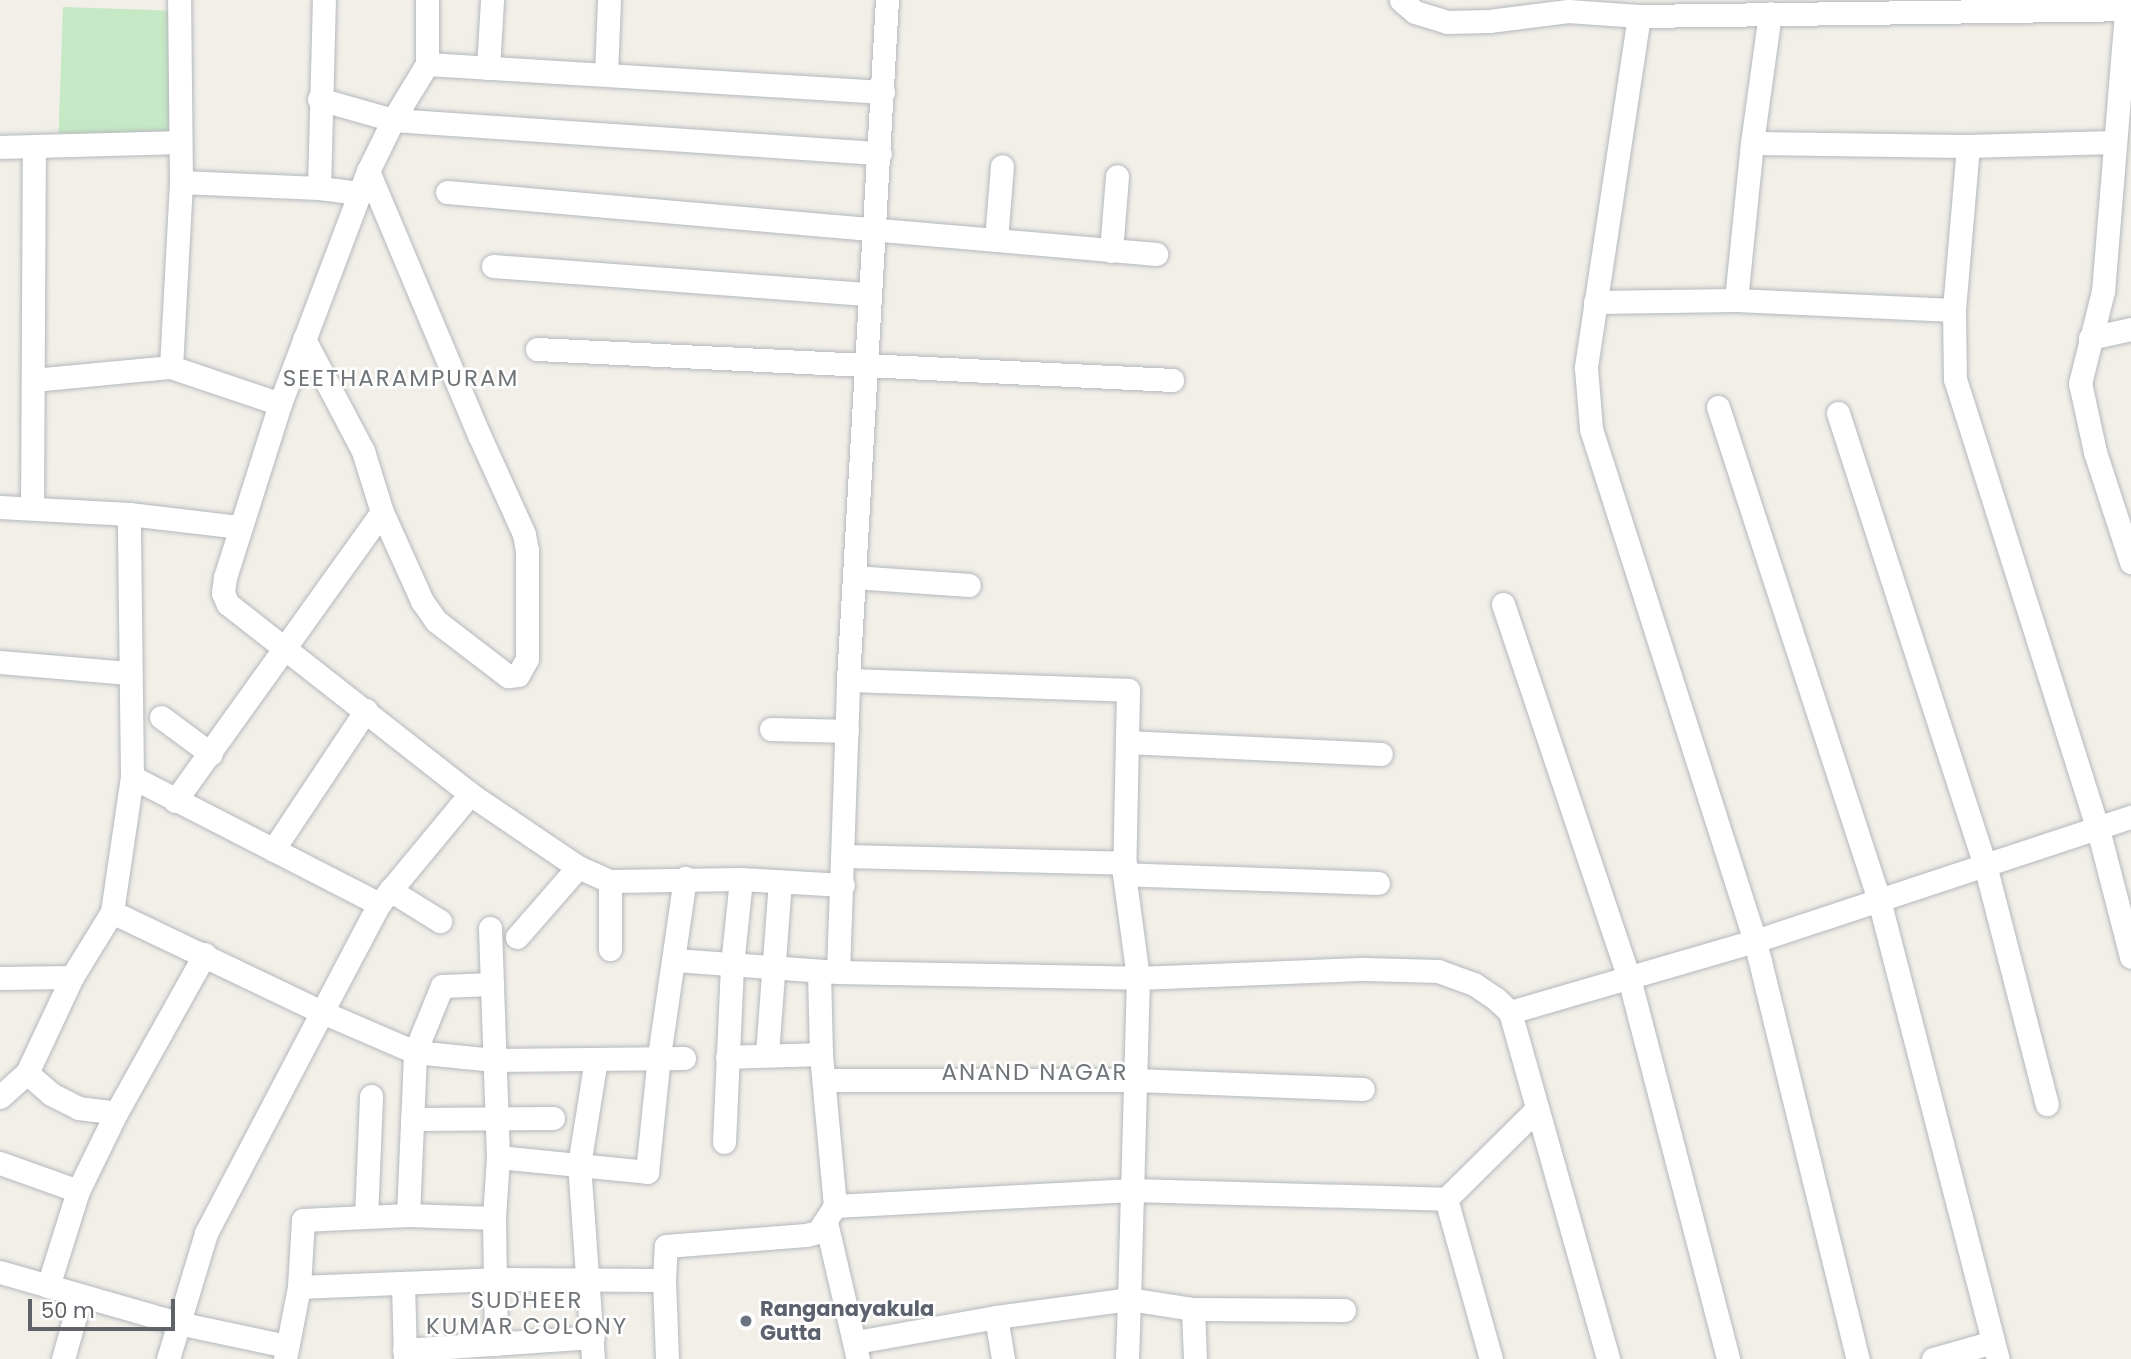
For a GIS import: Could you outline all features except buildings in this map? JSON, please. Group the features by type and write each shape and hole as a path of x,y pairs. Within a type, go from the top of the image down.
{"street":[{"path":"171,367 181,182 178,0"},
{"path":"319,188 319,99 324,0"},
{"path":"427,0 427,64 393,120 368,171 280,404 240,527 223,593 239,615 366,710 470,793 578,867 610,881 685,878 842,885"},
{"path":"488,68 492,0"},
{"path":"606,74 609,0"},
{"path":"887,0 848,680 844,856 828,972 821,1054 825,1080 831,1214 857,1351 996,1317 1129,1299 1193,1309 1344,1310"},
{"path":"1401,0 1415,12 1447,22 1489,21 1568,11 1639,16 1978,5 2128,6 2113,142 2103,291 2080,383 2085,414 2131,562"},
{"path":"1736,300 1752,143 1770,13"},
{"path":"1639,16 1586,368 1591,429 1755,941 1858,1359"},
{"path":"427,64 883,92"},
{"path":"319,99 393,120 880,153"},
{"path":"0,147 180,142"},
{"path":"1752,143 1968,146 2113,142"},
{"path":"1968,146 1952,344 1960,402 2098,829 2131,957"},
{"path":"32,507 34,148"},
{"path":"996,240 1002,166"},
{"path":"304,339 363,451 382,512 417,590 436,621 508,676 523,672 527,659 527,550 524,534 479,435 368,171"},
{"path":"1111,251 1117,176"},
{"path":"181,182 319,188 360,193"},
{"path":"447,192 1156,254"},
{"path":"493,266 869,293"},
{"path":"1595,302 1736,300 1954,310"},
{"path":"2090,338 2131,329"},
{"path":"537,349 1172,380"},
{"path":"33,380 171,367 280,404"},
{"path":"1718,407 1879,900 1996,1351 1933,1359"},
{"path":"1838,413 1985,865 2048,1104"},
{"path":"0,507 129,514 240,527"},
{"path":"175,801 382,512"},
{"path":"0,1097 27,1073 72,977 112,912 132,777 129,514"},
{"path":"854,577 969,585"},
{"path":"1503,604 1629,978 1728,1359"},
{"path":"0,662 129,673"},
{"path":"848,680 1128,690 1125,868 1138,978 1127,1359"},
{"path":"273,850 366,710"},
{"path":"161,717 211,754"},
{"path":"771,729 847,732"},
{"path":"1127,742 1381,754"},
{"path":"132,777 273,850 440,921"},
{"path":"168,1359 206,1233 322,1012 384,897 470,793"},
{"path":"1510,1012 1755,941 2131,817"},
{"path":"844,856 1125,868 1378,883"},
{"path":"517,937 578,867"},
{"path":"498,1157 648,1172 659,1056 685,878"},
{"path":"724,1142 732,965 741,879"},
{"path":"610,881 610,949"},
{"path":"767,1054 780,882"},
{"path":"112,912 322,1012 415,1052 494,1060 659,1056 684,1058"},
{"path":"490,929 498,1157 494,1218 495,1279 507,1349"},
{"path":"48,1286 78,1191 116,1113 205,954"},
{"path":"675,960 828,972 1138,978 1366,969 1438,971 1474,984 1510,1012 1608,1359"},
{"path":"0,978 72,977"},
{"path":"408,1215 415,1052 442,986 492,984"},
{"path":"727,1057 821,1054"},
{"path":"403,1283 405,1354 593,1348 590,1280 579,1165 596,1059"},
{"path":"27,1073 51,1094 78,1108 116,1113"},
{"path":"825,1080 1136,1080 1363,1089"},
{"path":"366,1217 371,1096"},
{"path":"667,1359 664,1280 666,1246 806,1235 818,1232 831,1214 1132,1190 1446,1199 1537,1109"},
{"path":"412,1119 553,1118"},
{"path":"0,1163 78,1191"},
{"path":"1446,1199 1491,1359"},
{"path":"0,1272 286,1352 299,1287 303,1220 408,1215 494,1218"},
{"path":"299,1287 495,1279 664,1280"},
{"path":"63,1359 81,1296"},
{"path":"1193,1309 1195,1359"},
{"path":"996,1317 1003,1359"}],"green space":[{"path":"63,7 173,11 169,137 59,133"}],"place":[{"name":"Ranganayakula Gutta","path":"746,1321"}],"district":[{"name":"SEETHARAMPURAM","path":"401,378"},
{"name":"ANAND NAGAR","path":"1035,1072"},
{"name":"SUDHEER KUMAR COLONY","path":"527,1313"}]}
